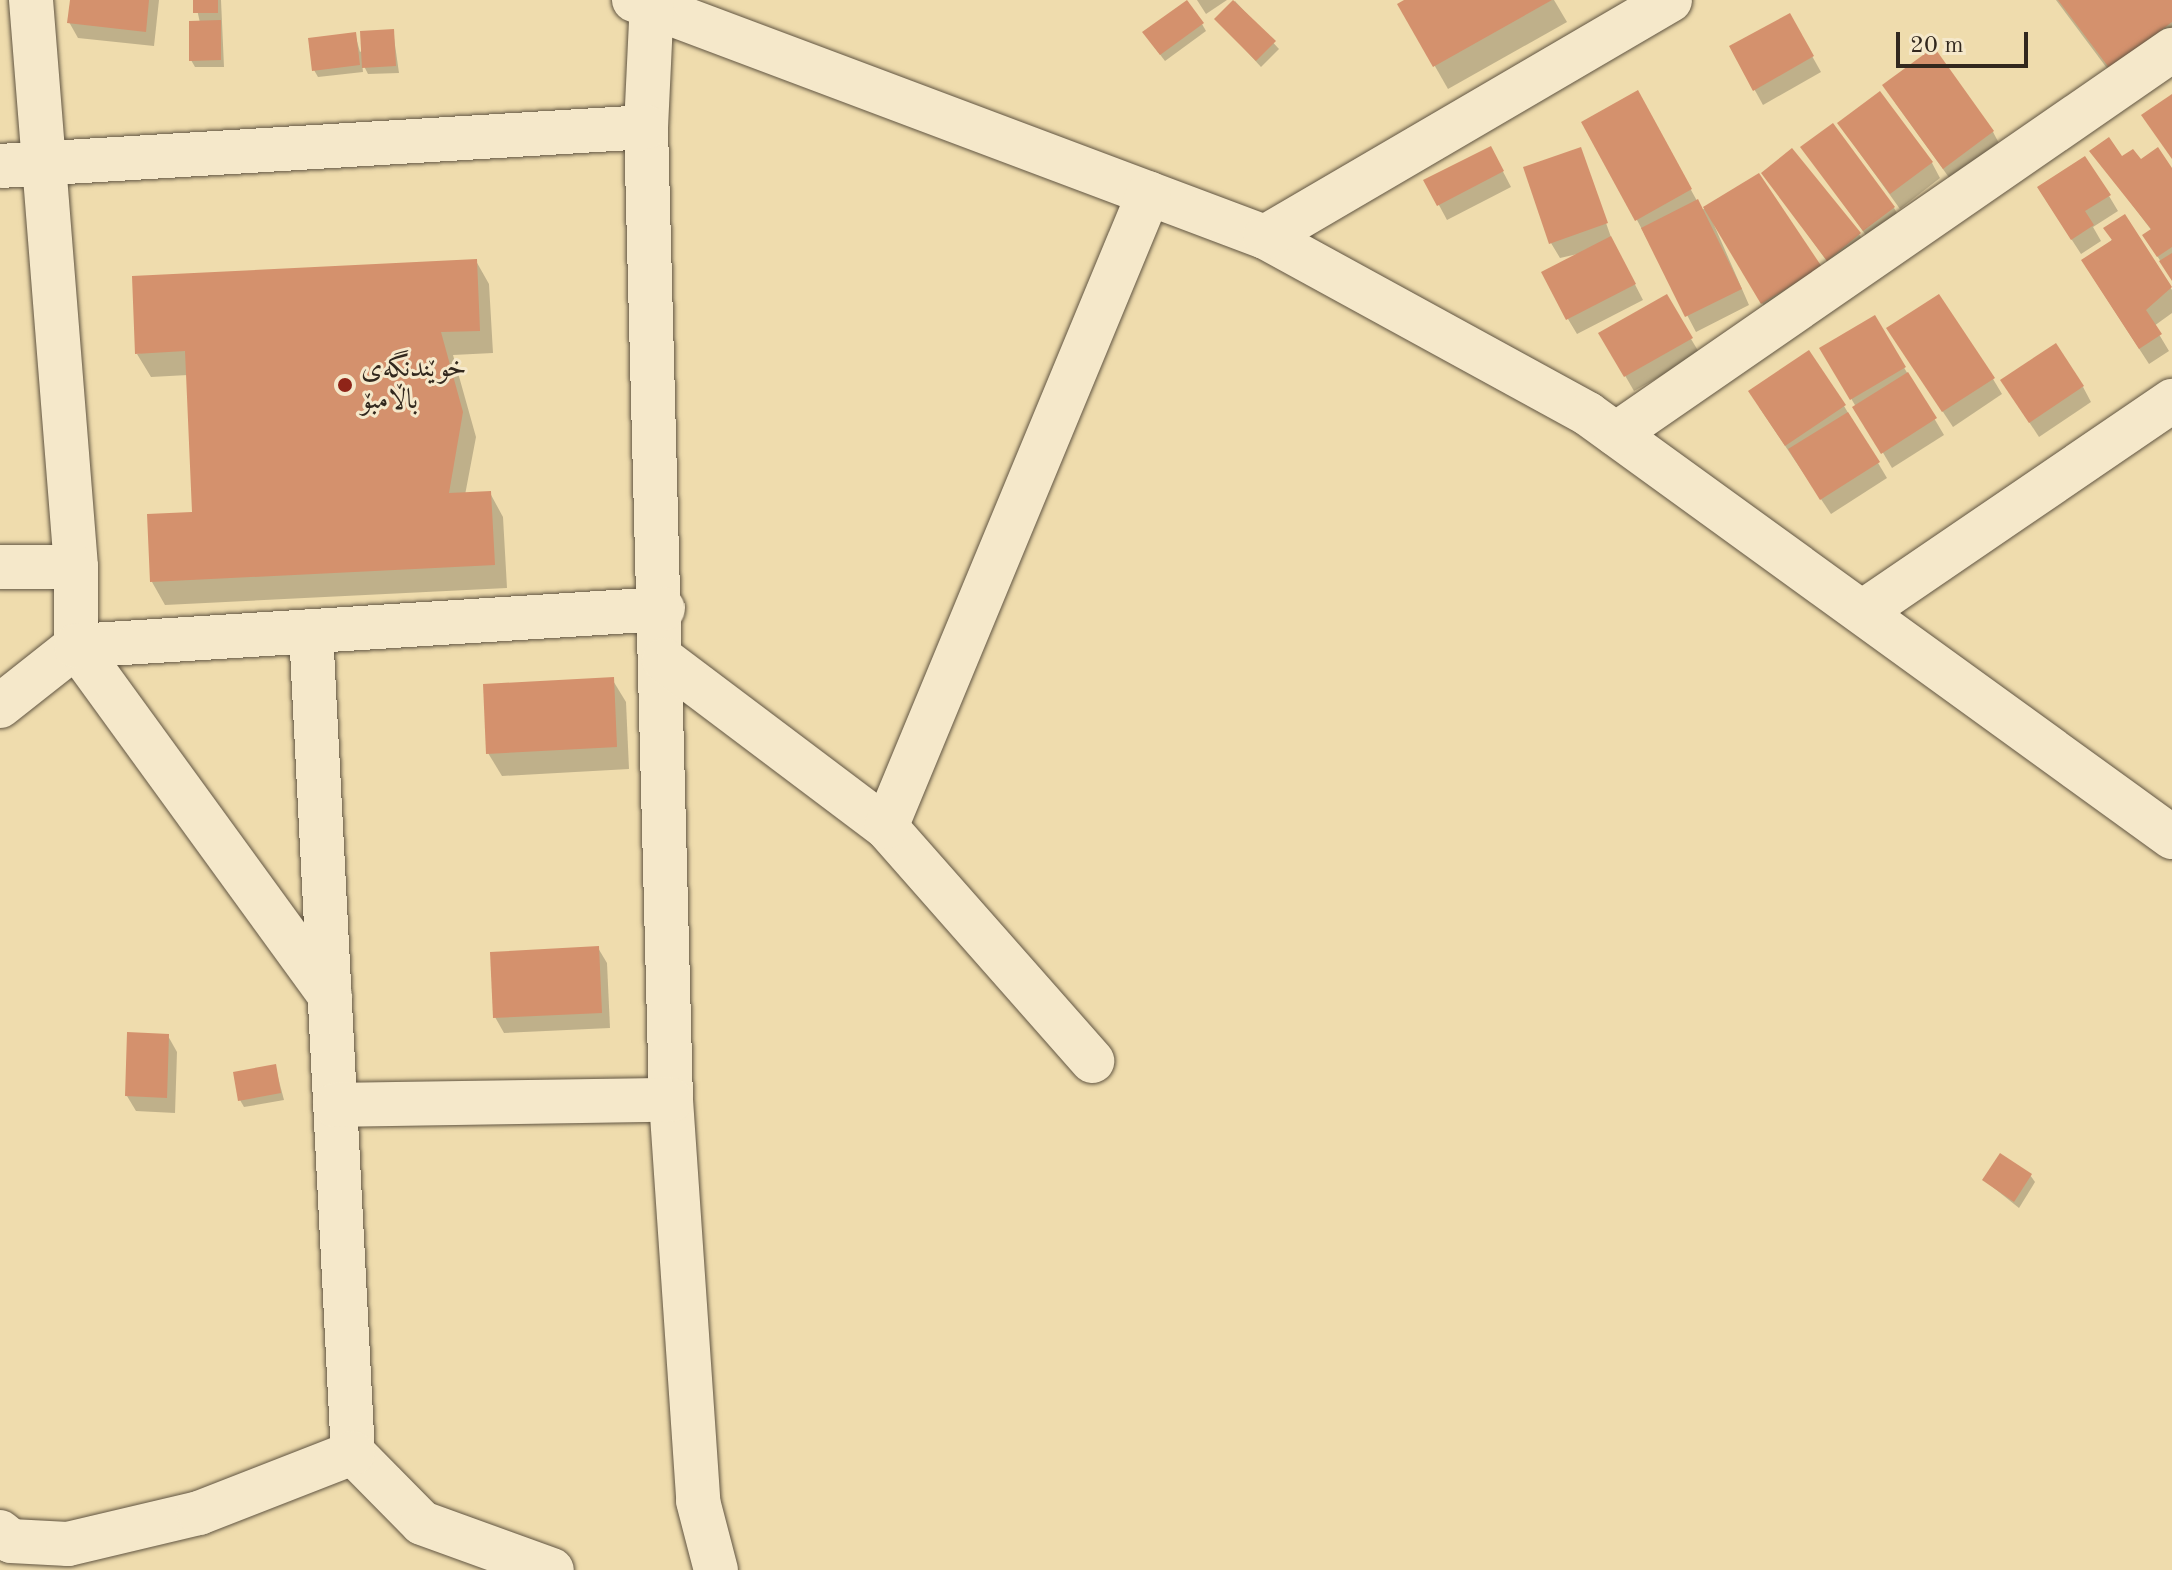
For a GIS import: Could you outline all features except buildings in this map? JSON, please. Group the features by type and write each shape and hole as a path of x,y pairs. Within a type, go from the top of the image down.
{"street":[{"path":"31,0 76,567 76,646 330,996"},
{"path":"716,1570 698,1501 671,1100 663,609 646,127 645,2 1265,237 1616,434 2172,837"},
{"path":"1265,237 1640,7"},
{"path":"1616,434 2172,50"},
{"path":"0,166 43,167 646,127"},
{"path":"886,827 1149,193"},
{"path":"1864,611 2172,401"},
{"path":"0,567 76,567"},
{"path":"0,706 76,646 663,609"},
{"path":"311,631 353,1453 422,1523 552,1570"},
{"path":"664,660 886,827 1092,1061"},
{"path":"335,1105 671,1100"},
{"path":"0,1532 11,1541 68,1544 199,1513 353,1453"}],"place":[{"name":"خوێندنگەی باڵامبۆ","path":"345,385"}]}
